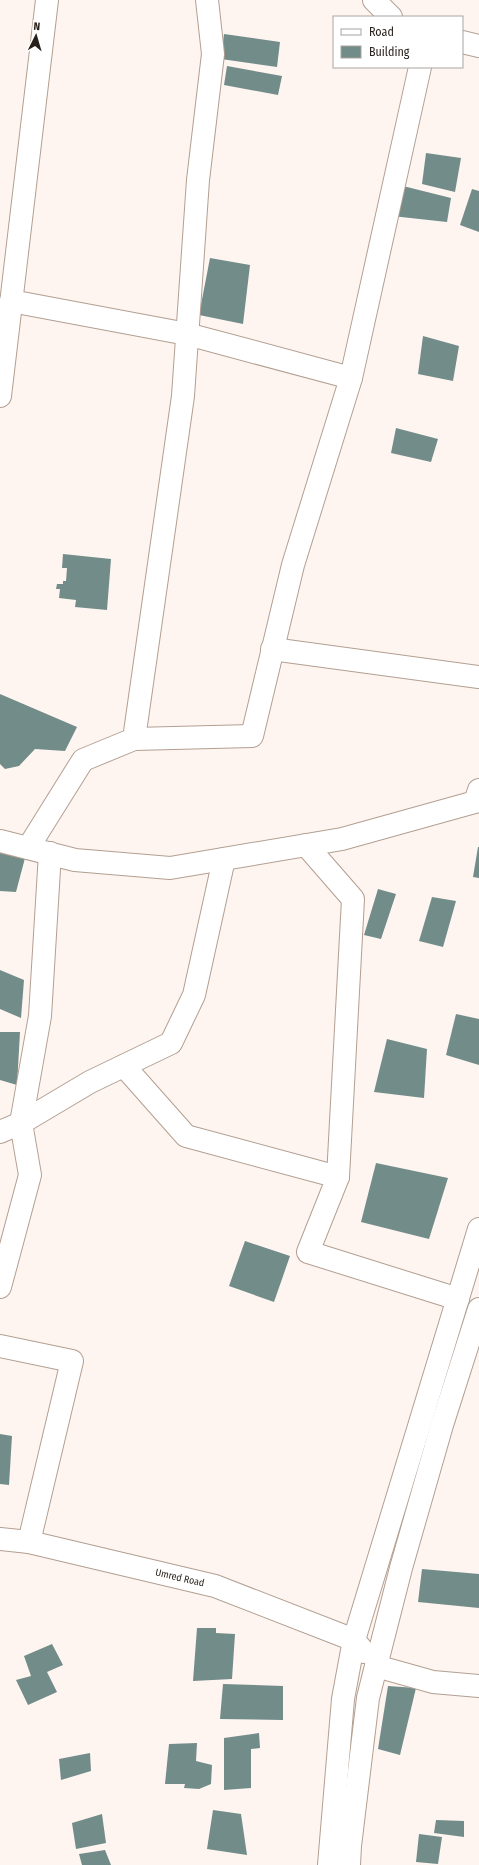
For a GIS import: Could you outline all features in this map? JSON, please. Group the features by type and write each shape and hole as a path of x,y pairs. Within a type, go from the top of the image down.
{"street":[{"path":"0,396 47,0"},
{"path":"134,739 183,396 198,180 213,54 207,0"},
{"path":"374,0 390,16"},
{"path":"463,42 479,46"},
{"path":"28,848 83,760 134,739 252,736 293,565 351,378 420,68"},
{"path":"11,301 187,334 351,378"},
{"path":"272,649 479,677"},
{"path":"0,841 75,860 170,868 342,839 475,802 479,790"},
{"path":"306,846 353,899 338,1177 308,1252 458,1299"},
{"path":"0,1287 30,1175 21,1123 40,1016 50,853"},
{"path":"0,1132 21,1123 90,1082 171,1043 194,995 224,859"},
{"path":"124,1066 186,1136 338,1177"},
{"path":"343,1850 343,1699 354,1640 479,1229"},
{"path":"329,1865 343,1850 368,1698 376,1666 401,1568 442,1424 479,1309"},
{"path":"0,1346 72,1362 29,1542"},
{"name":"Umred Road","path":"0,1539 29,1542 215,1586 354,1640"},
{"path":"354,1640 376,1666 433,1682 479,1686"}],"building":[{"path":"224,34 280,42 277,67 221,59"},
{"path":"227,66 282,76 278,95 224,85"},
{"path":"426,153 461,158 455,192 422,184"},
{"path":"395,184 451,198 447,222 392,216"},
{"path":"472,189 479,191 479,232 460,225"},
{"path":"210,258 250,265 243,324 199,315"},
{"path":"423,336 459,346 453,381 418,374"},
{"path":"396,428 438,439 431,462 391,453"},
{"path":"63,554 111,559 107,610 75,607 76,600 59,598 60,589 56,589 57,584 63,584 63,581 66,581 67,568 62,568"},
{"path":"0,694 77,727 65,751 35,749 19,766 5,769 0,764"},
{"path":"479,847 479,878 473,877"},
{"path":"0,849 25,858 16,892 0,891"},
{"path":"378,889 396,894 381,939 364,935"},
{"path":"432,897 456,901 443,947 419,941"},
{"path":"0,970 24,980 21,1018 0,1009"},
{"path":"456,1014 479,1019 479,1065 446,1055"},
{"path":"0,1032 20,1032 17,1085 0,1080"},
{"path":"387,1039 427,1049 424,1098 374,1092"},
{"path":"376,1163 448,1178 429,1239 361,1222"},
{"path":"245,1241 290,1256 274,1302 229,1286"},
{"path":"0,1434 12,1436 9,1485 0,1484"},
{"path":"422,1569 479,1574 479,1608 418,1602"},
{"path":"197,1628 216,1628 216,1633 235,1634 232,1679 193,1681"},
{"path":"52,1644 63,1665 47,1672 57,1692 28,1705 16,1680 31,1676 24,1656"},
{"path":"223,1684 283,1686 283,1720 220,1719"},
{"path":"388,1686 416,1688 400,1755 378,1749"},
{"path":"259,1733 260,1748 251,1749 251,1788 224,1790 224,1738"},
{"path":"197,1743 196,1761 212,1765 211,1784 199,1789 184,1788 185,1784 165,1784 169,1744"},
{"path":"90,1753 91,1771 61,1780 59,1759"},
{"path":"213,1810 241,1814 247,1855 207,1849"},
{"path":"102,1814 106,1843 76,1849 72,1823"},
{"path":"436,1820 464,1821 464,1837 434,1833"},
{"path":"419,1834 442,1837 438,1864 416,1862"},
{"path":"105,1850 111,1865 82,1865 79,1854"}]}
